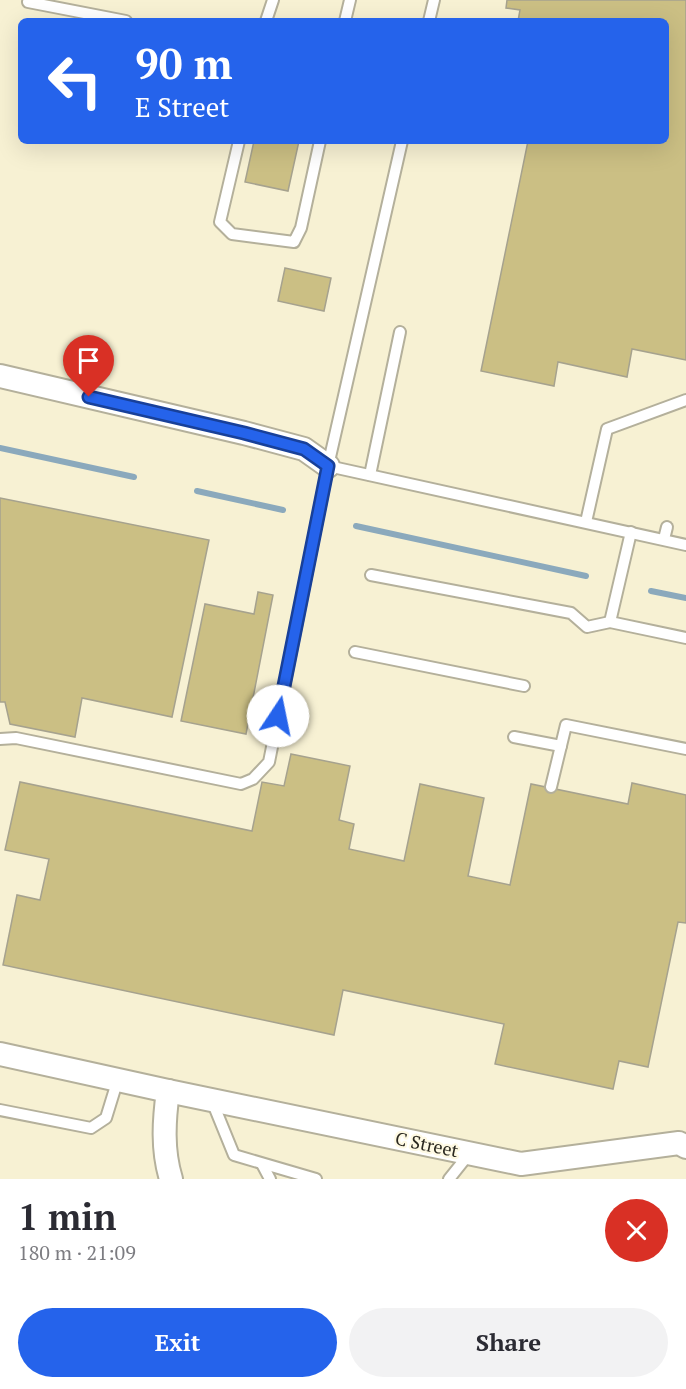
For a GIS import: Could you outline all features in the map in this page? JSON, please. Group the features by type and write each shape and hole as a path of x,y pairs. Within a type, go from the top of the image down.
{"street":[{"path":"0,376 304,449 328,466"},
{"name":"C Street","path":"0,1054 521,1164 679,1143 686,1147"},
{"path":"168,1091 164,1116 165,1146 171,1179"}],"lane":[{"path":"267,18 273,0"},
{"path":"346,18 350,0"},
{"path":"430,18 434,0"},
{"path":"28,2 111,18"},
{"path":"238,144 220,222 231,234 294,242 302,228 319,144"},
{"path":"0,739 16,738 241,784 253,779 268,762 328,466 401,144"},
{"path":"370,475 400,332"},
{"path":"586,522 607,429 686,400"},
{"path":"328,466 686,545"},
{"path":"664,539 667,527"},
{"path":"610,622 631,532"},
{"path":"371,575 571,613 587,627 610,622 686,638"},
{"path":"355,652 524,686"},
{"path":"551,788 566,724 686,749"},
{"path":"514,737 561,746"},
{"path":"0,1110 91,1128 106,1118 118,1079"},
{"path":"212,1100 234,1155 316,1179"},
{"path":"449,1179 470,1153"},
{"path":"262,1164 270,1179"}],"shaded area":[{"path":"0,0 686,0 686,1179 0,1179"}],"building":[{"path":"507,0 686,0 686,360 632,349 627,377 558,362 554,386 481,371 527,144 669,144 669,18 519,18 520,10 506,8"},
{"path":"253,144 298,144 288,191 245,182"},
{"path":"285,268 331,278 324,311 278,301"},
{"path":"0,498 209,540 172,717 82,698 75,737 10,724 5,702 0,702"},
{"path":"258,592 273,595 246,734 181,721 205,604 254,614"},
{"path":"291,754 350,766 339,820 354,824 349,849 404,861 420,784 484,798 468,876 510,885 531,784 628,804 632,783 686,795 686,923 678,922 648,1067 619,1061 613,1089 495,1064 504,1024 343,990 334,1035 3,965 17,895 40,900 49,859 5,850 20,782 252,831 262,782 284,786"}],"waterway":[{"path":"0,448 134,477"},
{"path":"197,491 283,510"},
{"path":"356,526 586,576"},
{"path":"651,591 686,598"}],"route":[{"path":"89,397 304,449 328,466 278,716"}]}
